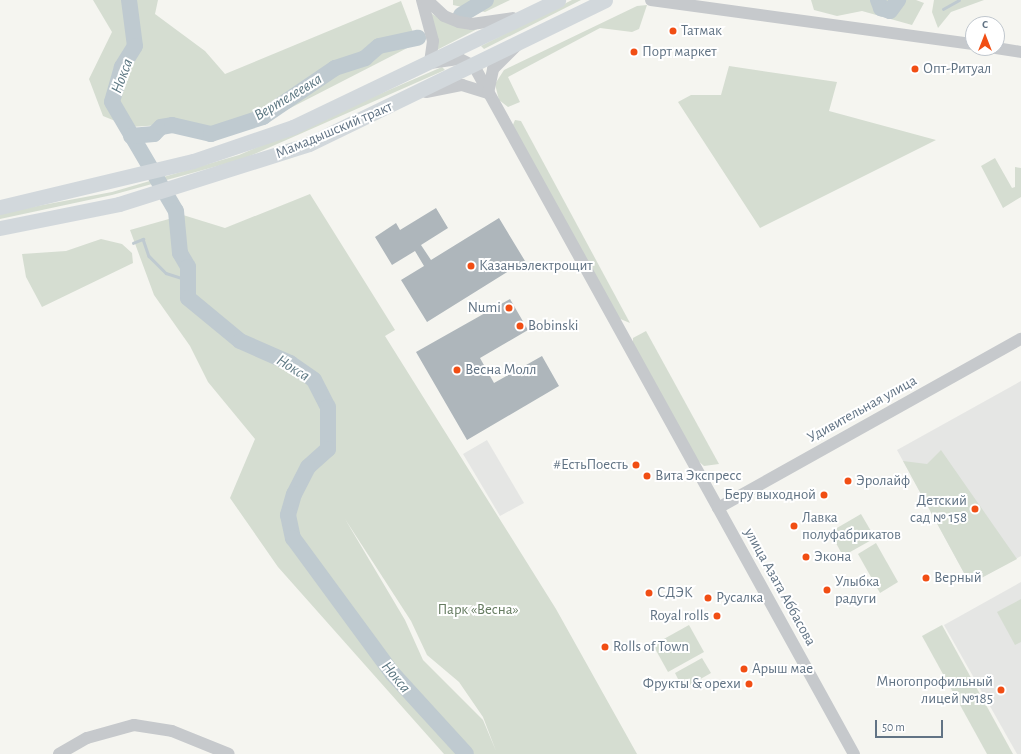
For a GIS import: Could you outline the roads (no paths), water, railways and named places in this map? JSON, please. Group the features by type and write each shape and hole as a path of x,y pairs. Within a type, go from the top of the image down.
{"main road":[{"name":"Мамадышский тракт","path":"0,207 113,182 193,161 293,127 430,63 558,0"},
{"name":"Мамадышский тракт","path":"0,228 119,204 198,182 309,144 474,66 605,0"}],"street":[{"path":"422,0 433,41 430,63 460,59 474,66"},
{"path":"427,0 450,20 472,24 528,15"},
{"path":"650,0 676,1 965,43"},
{"path":"414,95 462,85 488,93 493,69 518,43"},
{"path":"1005,49 1021,52"},
{"name":"улица Азата Аббасова","path":"474,66 700,478 854,754"},
{"name":"Удивительная улица","path":"718,508 1021,339"},
{"path":"59,754 86,738 134,725 172,731 229,754"}],"waterway":[{"name":"Нокса","path":"129,0 135,46 122,67 112,102 176,211 180,253 188,267 188,298 240,341 290,363 314,380 328,407 328,449 308,467 294,494 288,515 293,538 393,674 466,754"},
{"name":"Вертелеевка","path":"461,15 486,0"},
{"name":"Вертелеевка","path":"878,0 881,8 890,11 898,0"},
{"path":"943,9 959,0"},
{"name":"Вертелеевка","path":"131,136 154,134 161,127 172,125 211,134 263,117 335,68 365,58 379,46 418,38"},
{"path":"133,243 143,239 149,256 166,273 187,280"}],"place":[{"name":"Татмак","path":"673,31"},
{"name":"Порт маркет","path":"634,52"},
{"name":"Опт-Ритуал","path":"915,69"},
{"name":"Казаньэлектрощит","path":"471,266"},
{"name":"Numi","path":"509,308"},
{"name":"Bobinski","path":"520,326"},
{"name":"Весна Молл","path":"457,370"},
{"name":"#ЕстьПоесть","path":"636,465"},
{"name":"Вита Экспресс","path":"647,476"},
{"name":"Эролайф","path":"848,481"},
{"name":"Беру выходной","path":"824,495"},
{"name":"Детский сад № 158","path":"975,509"},
{"name":"Лавка полуфабрикатов","path":"794,526"},
{"name":"Экона","path":"806,557"},
{"name":"Верный","path":"926,578"},
{"name":"Улыбка радуги","path":"827,590"},
{"name":"СДЭК","path":"649,593"},
{"name":"Русалка","path":"708,598"},
{"name":"Royal rolls","path":"717,616"},
{"name":"Rolls of Town","path":"605,647"},
{"name":"Арыш мае","path":"744,669"},
{"name":"Фрукты & орехи","path":"749,684"},
{"name":"Многопрофильный лицей №185","path":"1001,690"}],"park label":[{"name":"Парк «Весна»","path":"478,610"}]}
